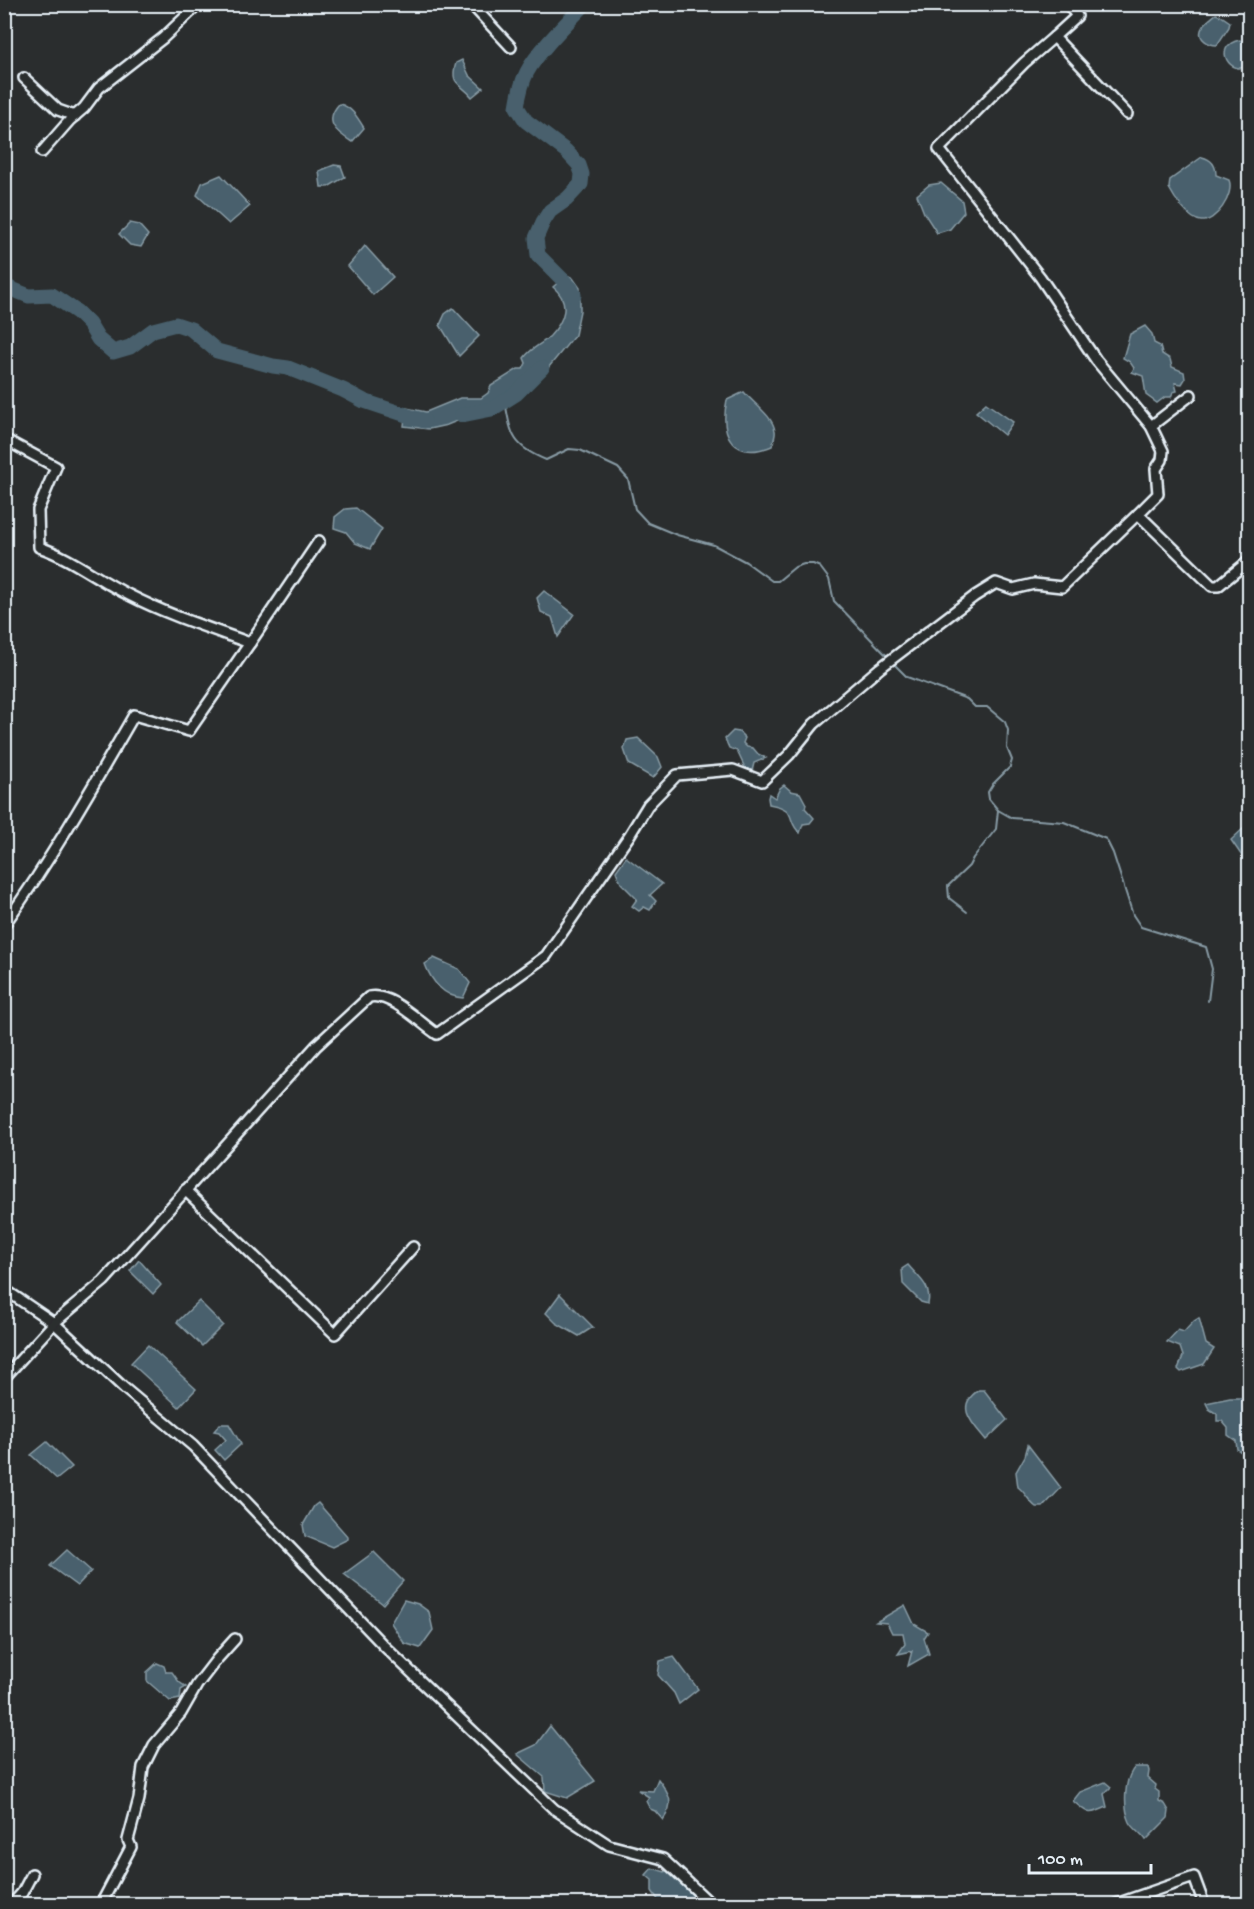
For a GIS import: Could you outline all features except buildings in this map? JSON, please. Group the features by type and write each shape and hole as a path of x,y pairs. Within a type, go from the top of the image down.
{"street":[{"path":"42,152 84,108 99,88 163,38 199,4"},
{"path":"471,4 511,47"},
{"path":"4,1378 54,1323 104,1281 316,1046 369,997 377,996 409,1011 437,1034 546,956 629,836 648,804 677,775 733,770 762,781 789,755 814,724 880,668 975,596 996,583 1013,589 1034,584 1062,587 1158,494 1156,469 1162,460 1163,451 1151,426 1096,360 1040,277 939,149 1024,63 1077,16 1068,4"},
{"path":"1054,37 1127,114"},
{"path":"24,78 58,110 75,116"},
{"path":"1151,426 1191,395"},
{"path":"4,439 56,467 38,510 39,547 56,553 127,594 165,612 250,643"},
{"path":"1138,514 1212,586 1218,586 1250,560"},
{"path":"4,925 30,889 134,715 189,731 319,541"},
{"path":"185,1190 335,1334 413,1247"},
{"path":"4,1288 54,1323 124,1388 193,1446 385,1647 554,1809 609,1845 663,1859 711,1905"},
{"path":"101,1905 131,1847 128,1840 139,1799 143,1767 154,1745 181,1713 197,1685 217,1659 236,1639"},
{"path":"12,1905 22,1893 32,1874"},
{"path":"1116,1905 1194,1877 1204,1905"}],"water":[{"path":"1216,14 1230,22 1217,45 1205,41 1200,33 1207,21"},
{"path":"1240,40 1249,47 1249,64 1243,68 1231,65 1225,54 1226,48 1231,43"},
{"path":"462,60 469,75 483,88 472,97 455,80 456,63"},
{"path":"339,104 351,110 364,128 352,142 337,130 332,121 334,110"},
{"path":"1202,157 1212,163 1216,175 1229,180 1230,186 1223,207 1212,218 1201,221 1187,213 1169,188 1170,180"},
{"path":"334,165 341,166 345,177 328,187 321,187 319,171"},
{"path":"221,175 250,206 229,224 197,195 202,183"},
{"path":"941,183 962,201 964,212 950,229 937,233 924,213 917,195 929,185"},
{"path":"130,223 139,225 148,235 141,247 130,245 119,234"},
{"path":"365,246 393,277 373,295 348,266"},
{"path":"567,275 573,278 580,288 580,311 575,335 544,373 534,381 524,384 494,406 447,425 429,429 404,426 406,408 426,412 460,398 481,398 488,393 491,386 518,369 523,369 526,363 524,358 550,336 559,324 564,305 559,293 553,287"},
{"path":"453,308 479,336 459,356 440,325 445,314"},
{"path":"1145,326 1152,334 1154,343 1160,346 1162,354 1170,359 1172,367 1184,372 1185,379 1182,384 1175,383 1177,391 1173,392 1171,397 1165,397 1157,403 1146,395 1143,376 1132,372 1134,368 1123,358 1130,334"},
{"path":"744,392 771,420 775,431 772,446 759,450 748,450 739,448 732,442 725,424 727,400"},
{"path":"986,403 1013,422 1004,435 976,412"},
{"path":"356,508 382,529 370,549 355,543 346,532 334,528 335,517 345,509"},
{"path":"544,591 574,614 558,637 552,617 541,612 537,598"},
{"path":"733,731 739,732 745,738 743,743 747,747 753,748 766,758 754,763 752,771 747,772 737,751 729,748 725,739"},
{"path":"638,738 658,757 662,767 653,778 629,764 624,749 627,740"},
{"path":"784,785 791,791 800,793 806,804 805,808 814,818 810,823 803,824 800,833 788,812 769,804 769,794 775,798"},
{"path":"1245,827 1249,831 1249,863 1231,840"},
{"path":"626,857 662,884 650,895 656,901 650,910 644,907 639,911 632,906 637,899 621,883 616,871"},
{"path":"434,958 459,969 470,983 463,998 450,995 435,982 425,964"},
{"path":"139,1260 161,1285 153,1294 130,1271"},
{"path":"908,1265 926,1287 928,1304 921,1302 903,1284 902,1269"},
{"path":"560,1294 593,1327 579,1336 556,1323 546,1313"},
{"path":"199,1301 223,1325 202,1346 177,1322"},
{"path":"1199,1318 1206,1344 1214,1349 1204,1364 1181,1372 1178,1369 1183,1356 1180,1347 1167,1342 1178,1330 1184,1332"},
{"path":"148,1345 196,1389 179,1407 131,1363"},
{"path":"979,1390 984,1390 1007,1420 986,1440 971,1421 967,1408 972,1396"},
{"path":"1243,1398 1249,1402 1250,1456 1248,1457 1237,1449 1236,1441 1228,1435 1228,1428 1222,1421 1217,1421 1217,1414 1209,1409 1206,1403"},
{"path":"220,1424 229,1424 241,1444 224,1460 215,1450 226,1440 219,1432 214,1431"},
{"path":"47,1442 72,1467 57,1479 31,1455"},
{"path":"1028,1445 1061,1488 1043,1507 1036,1507 1018,1487 1016,1472"},
{"path":"318,1503 348,1539 332,1547 305,1536 303,1525"},
{"path":"67,1550 91,1571 77,1586 50,1566"},
{"path":"374,1552 403,1581 383,1604 344,1574"},
{"path":"404,1600 418,1604 429,1612 433,1630 420,1648 404,1643 391,1623"},
{"path":"905,1605 914,1624 928,1632 924,1638 929,1654 908,1666 912,1651 898,1654 905,1644 903,1633 892,1633 887,1623 876,1622"},
{"path":"674,1657 698,1689 679,1704 674,1693 658,1675 660,1661"},
{"path":"157,1663 164,1666 166,1672 172,1672 186,1687 181,1690 180,1699 170,1701 147,1681 147,1672"},
{"path":"550,1726 595,1781 567,1798 545,1791 544,1777 517,1754 536,1745"},
{"path":"1135,1767 1148,1767 1148,1778 1156,1785 1159,1801 1165,1804 1169,1811 1168,1818 1146,1840 1131,1824 1126,1809 1127,1786"},
{"path":"658,1779 670,1799 669,1809 663,1820 650,1809 646,1801 649,1797 638,1790 653,1791"},
{"path":"1105,1782 1111,1787 1104,1794 1107,1807 1096,1812 1088,1812 1073,1801 1080,1792"},
{"path":"671,1866 699,1893 685,1904 661,1904 652,1891 652,1880 646,1875 652,1868 665,1872"}],"waterway":[{"path":"574,295 571,288 538,255 536,238 550,211 567,199 581,184 582,174 579,165 566,151 526,121 517,107 523,80 532,64 585,4"},
{"path":"4,286 29,296 52,295 77,312 89,324 98,339 113,352 130,347 153,330 176,324 191,329 217,351 288,368 364,401 424,421"},
{"path":"462,415 492,409 516,394 542,368"},
{"path":"505,401 512,431 526,450 546,460 569,449 580,450 618,468 628,479 635,509 648,523 677,535 714,545 746,562 772,581 778,581 795,567 804,564 820,567 829,579 834,601 889,658"},
{"path":"893,663 907,677 967,699 975,707 987,707 1005,722 1008,730 1007,748 1012,760 1010,767 988,792 989,799 998,810 1012,818 1064,822 1106,839 1113,853 1133,915 1141,927 1206,947 1212,969 1208,1001"},
{"path":"967,912 949,898 948,886 969,866 996,829 998,810"}]}
